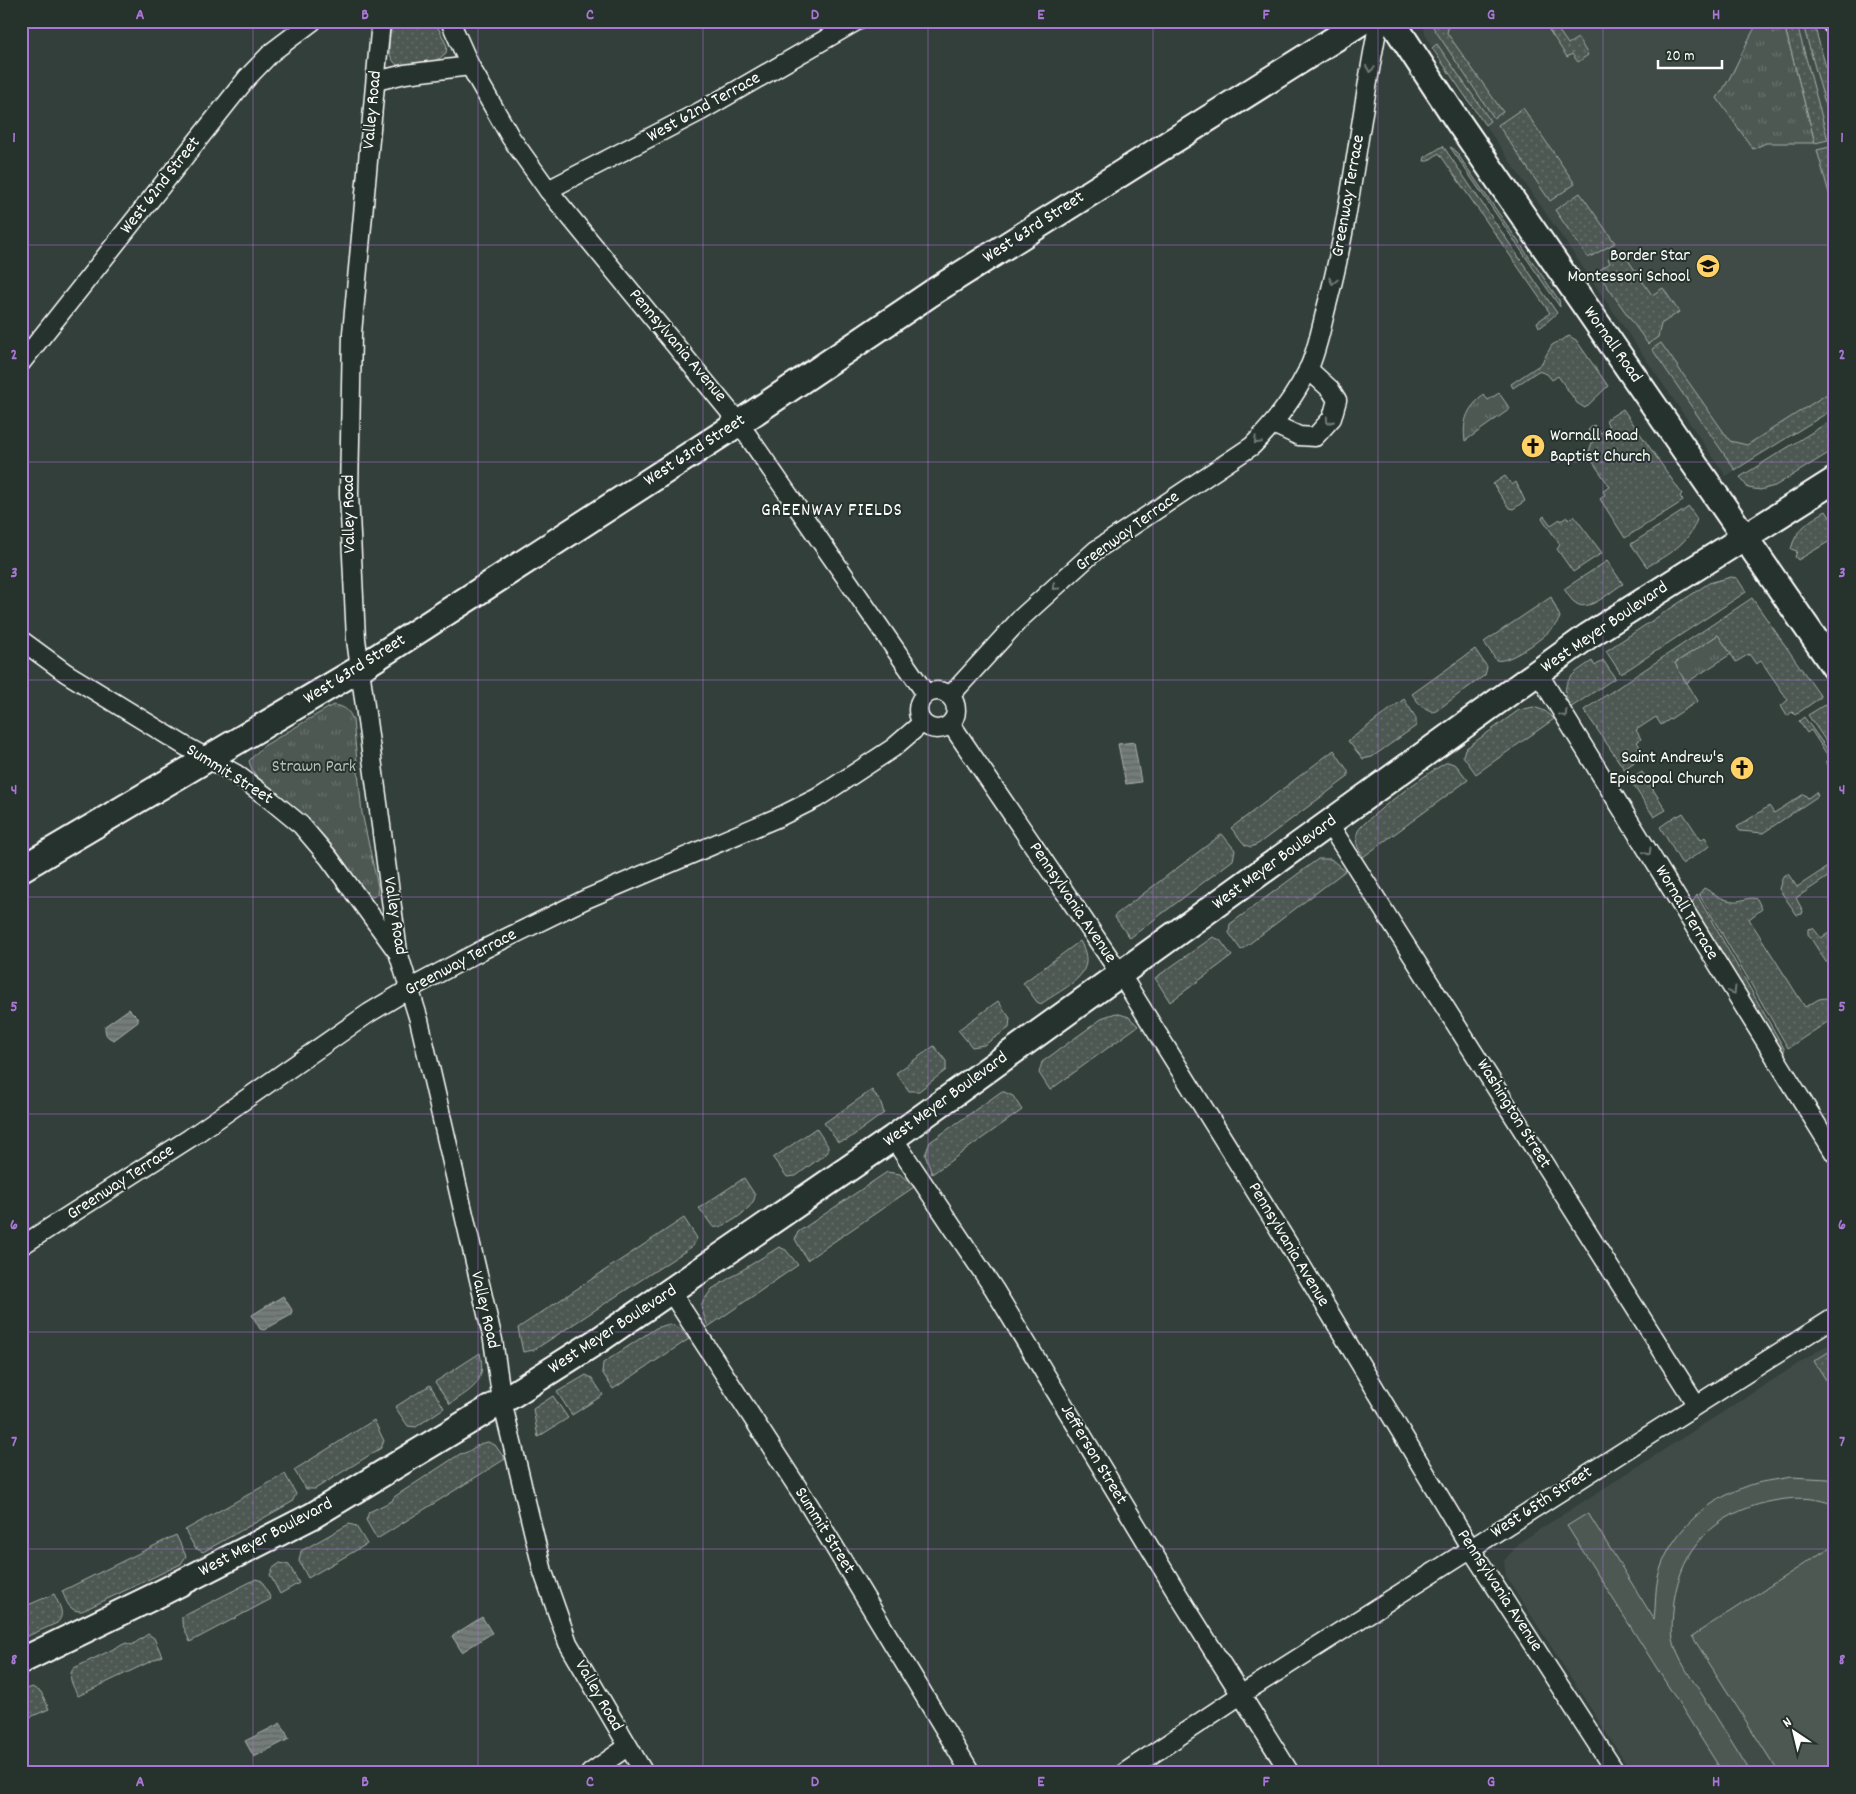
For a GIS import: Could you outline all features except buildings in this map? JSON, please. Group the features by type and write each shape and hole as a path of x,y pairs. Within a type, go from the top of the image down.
{"main road":[{"name":"West 63rd Street","path":"21,869 211,759 360,669 739,422 944,285 1363,21"},
{"name":"Wornall Road","path":"1392,21 1464,131 1835,668"},
{"name":"West Meyer Boulevard","path":"21,1661 280,1533 502,1402 671,1292 893,1138 1121,975 1588,636 1835,480"}],"street":[{"name":"West 62nd Street","path":"21,363 247,78 272,52 313,21"},
{"name":"Valley Road","path":"381,21 350,376 349,494 353,610 398,952 419,1020 492,1340 502,1402 543,1572 557,1616 584,1672 644,1773"},
{"name":"Pennsylvania Avenue","path":"450,21 470,66 511,138 548,190 739,422 926,694"},
{"name":"West 62nd Terrace","path":"548,190 701,111 857,21"},
{"name":"Greenway Terrace","path":"950,696 1021,618 1096,550 1252,446 1273,424 1308,369 1335,271 1355,172 1370,66 1379,21"},
{"path":"376,81 405,74 470,66"},
{"path":"1273,424 1299,436 1315,437 1332,418 1337,400 1330,389 1308,369"},
{"name":"Summit Street","path":"21,640 66,673 185,746 211,759 267,797 301,824 398,952"},
{"name":"Wornall Terrace","path":"1538,673 1835,1154"},
{"path":"939,691 950,696 956,707 956,713 951,724 946,728 933,729 922,723 918,711 922,698 926,694 939,691"},
{"name":"Greenway Terrace","path":"21,1246 181,1144 369,1013 410,989 484,949 586,899 779,817 817,798 893,748 922,723"},
{"name":"Pennsylvania Avenue","path":"951,724 1121,975 1292,1250 1471,1549 1616,1773"},
{"name":"Washington Street","path":"1329,824 1696,1404"},
{"name":"Jefferson Street","path":"893,1138 994,1289 1154,1555 1290,1773"},
{"name":"Summit Street","path":"671,1292 810,1506 972,1773"},
{"name":"West 65th Street","path":"1124,1773 1242,1694 1835,1317"},
{"path":"590,1773 627,1747"}],"shaded area":[{"name":"Border Star Montessori School","path":"1813,21 1835,99 1835,408 1726,476 1431,46 1425,33 1423,22"},
{"path":"1134,742 1141,782 1126,784 1118,744"},
{"path":"129,1009 138,1018 138,1022 114,1040 109,1038 105,1026"},
{"path":"283,1296 292,1310 291,1315 264,1330 260,1329 252,1315"},
{"path":"1835,1340 1835,1773 1632,1773 1506,1576 1504,1561 1520,1542"},
{"path":"482,1617 492,1633 462,1652 452,1636"},
{"path":"281,1723 289,1739 254,1757 245,1741"}],"green space":[{"path":"393,21 435,21 447,46 446,53 434,63 397,65 390,56 389,50"},
{"path":"1439,21 1450,21 1447,33 1503,112 1494,118 1433,27"},
{"path":"1543,21 1552,21 1568,44 1578,38 1588,55 1578,62 1572,54 1567,57"},
{"path":"1759,21 1783,21 1815,143 1766,143 1753,149 1717,98"},
{"path":"1783,21 1796,21 1828,140 1815,143"},
{"path":"1802,21 1813,21 1835,99 1835,139"},
{"path":"1437,44 1490,121 1485,125 1432,48"},
{"path":"1523,108 1575,184 1550,201 1498,125"},
{"path":"1443,146 1557,313 1541,327 1539,327 1537,322 1550,313 1439,153 1428,161 1424,161 1425,157"},
{"path":"1450,147 1454,149 1559,300 1560,307"},
{"path":"1830,147 1835,165 1835,215 1817,150"},
{"path":"1580,193 1615,243 1588,258 1555,210"},
{"path":"1621,250 1652,295 1663,288 1679,312 1661,324 1658,337 1648,344 1597,272 1610,263 1608,259"},
{"path":"1569,336 1576,340 1608,386 1585,408 1577,403 1558,376 1552,380 1547,374 1538,371 1513,388 1511,384 1541,364 1552,345"},
{"path":"1661,343 1730,441 1747,445 1835,389 1835,408 1735,470 1652,349"},
{"path":"1499,393 1510,409 1465,441 1465,420 1470,409 1484,395 1488,400"},
{"path":"1623,409 1682,494 1680,496 1683,501 1625,538 1600,499 1605,495 1603,491 1610,487 1588,455 1593,439 1588,430 1594,425 1601,433 1609,427 1606,420"},
{"path":"1835,418 1835,449 1775,486 1760,490 1748,488 1740,477"},
{"path":"1505,476 1512,485 1516,482 1525,501 1513,509 1509,508 1493,484"},
{"path":"1689,507 1697,519 1689,535 1663,558 1647,567 1631,544"},
{"path":"1826,511 1835,525 1835,538 1798,560 1795,557 1797,551 1791,549 1796,536 1809,522"},
{"path":"1544,516 1551,525 1560,519 1561,521 1567,517 1569,520 1574,516 1602,553 1573,572 1557,549 1560,545 1542,518"},
{"path":"1607,561 1623,584 1594,603 1582,606 1575,603 1564,589"},
{"path":"1731,577 1737,578 1746,592 1621,674 1606,651 1709,583"},
{"path":"1551,597 1560,617 1551,630 1521,652 1502,660 1496,660 1484,642"},
{"path":"1752,598 1821,697 1795,715 1792,712 1787,716 1781,706 1788,700 1761,661 1756,664 1749,654 1736,662 1718,635 1675,663 1698,701 1661,725 1656,717 1636,730 1641,739 1637,742 1645,755 1624,769 1584,710"},
{"path":"1718,635 1731,654 1686,683 1675,663"},
{"path":"1475,649 1487,667 1485,675 1436,711 1433,712 1421,706 1412,694"},
{"path":"1603,660 1615,678 1570,708 1565,692 1569,680 1592,661 1595,666"},
{"path":"1404,699 1416,718 1416,726 1372,757 1363,759 1348,741"},
{"path":"1826,704 1835,717 1835,750 1830,747 1808,715"},
{"name":"Strawn Park","path":"333,705 346,709 353,720 362,813 378,887 377,894 373,897 368,895 325,837 293,806 259,779 249,761 262,747"},
{"path":"1534,707 1545,711 1554,719 1476,774 1463,756 1465,749 1519,710"},
{"path":"1804,717 1830,753 1835,756 1835,773 1831,775 1832,771 1826,762 1830,759 1811,730 1807,733 1799,721"},
{"path":"1334,750 1348,771 1348,777 1258,844 1251,847 1245,845 1231,828"},
{"path":"1448,762 1456,765 1468,780 1363,857 1358,848 1356,838 1358,831 1363,825 1400,794"},
{"path":"1642,772 1666,810 1654,817 1630,780"},
{"path":"1816,792 1818,796 1763,833 1740,831 1737,827 1769,806 1774,813 1804,794 1808,798"},
{"path":"1683,813 1701,840 1705,837 1710,846 1682,864 1660,827"},
{"path":"1222,834 1235,850 1233,860 1130,938 1114,916"},
{"path":"1318,859 1331,859 1345,871 1241,950 1229,933 1230,924"},
{"path":"1835,862 1835,872 1796,898 1803,911 1802,914 1797,915 1779,889 1783,876 1788,874 1797,887"},
{"path":"1704,888 1721,898 1729,900 1757,899 1762,909 1749,919 1805,1007 1819,999 1826,998 1835,1009 1835,1017 1788,1048 1699,894"},
{"path":"1697,895 1785,1050 1781,1052 1692,903"},
{"path":"1813,928 1821,938 1835,929 1835,941 1827,947 1834,957 1834,963 1826,962 1808,934 1808,929"},
{"path":"1213,937 1220,940 1232,956 1170,1002 1155,978"},
{"path":"1080,941 1085,953 1086,963 1083,971 1070,985 1041,1004 1037,1002 1023,983"},
{"path":"998,1001 1010,1018 1009,1028 984,1045 972,1047 958,1030"},
{"path":"1116,1013 1129,1017 1138,1026 1050,1090 1039,1073 1042,1062 1104,1017"},
{"path":"934,1046 946,1061 946,1070 919,1091 909,1091 896,1073"},
{"path":"872,1090 881,1103 884,1113 847,1140 838,1142 824,1123"},
{"path":"1002,1091 1013,1096 1022,1110 932,1174 925,1155 930,1142"},
{"path":"816,1128 828,1146 828,1152 796,1176 787,1177 773,1158"},
{"path":"887,1172 900,1174 914,1187 807,1260 795,1239 798,1232"},
{"path":"744,1178 755,1195 754,1200 738,1217 724,1225 713,1227 699,1208"},
{"path":"684,1218 697,1238 693,1246 534,1350 523,1352 518,1328"},
{"path":"779,1247 786,1250 798,1265 708,1327 701,1307 712,1289"},
{"path":"669,1324 680,1328 689,1339 613,1389 602,1372 603,1363 656,1328"},
{"path":"1835,1348 1835,1389 1833,1391 1814,1361"},
{"path":"480,1353 481,1372 476,1385 450,1404 435,1382"},
{"path":"586,1375 592,1378 603,1395 572,1415 557,1392"},
{"path":"430,1385 444,1408 416,1427 408,1426 395,1407"},
{"path":"553,1396 568,1418 538,1437 533,1409"},
{"path":"374,1420 384,1441 381,1448 315,1489 306,1489 294,1470"},
{"path":"488,1442 495,1445 505,1459 377,1539 366,1520 369,1512 392,1501 394,1497 460,1454"},
{"path":"285,1474 296,1494 292,1502 203,1552 195,1548 185,1530"},
{"path":"1791,1477 1835,1481 1835,1505 1802,1498 1785,1499 1749,1507 1732,1515 1717,1524 1693,1549 1678,1582 1674,1601 1672,1634 1678,1654 1685,1669 1751,1773 1723,1773 1567,1526 1588,1513 1654,1619 1657,1582 1663,1561 1670,1547 1690,1522 1702,1511 1730,1493 1756,1483"},
{"path":"349,1524 356,1526 367,1544 308,1578 299,1561 301,1551"},
{"path":"176,1535 186,1556 181,1564 82,1611 74,1610 67,1602 62,1591"},
{"path":"1835,1544 1835,1773 1779,1773 1692,1636"},
{"path":"280,1563 289,1565 299,1583 280,1594 270,1575 273,1568"},
{"path":"256,1579 262,1581 271,1599 190,1642 182,1623 182,1617"},
{"path":"54,1594 61,1609 60,1620 21,1639 21,1608"},
{"path":"148,1634 154,1638 162,1656 78,1696 71,1678 74,1668 126,1643 132,1645"},
{"path":"32,1687 41,1692 49,1709 21,1721 21,1692"}],"place":[{"name":"Border Star Montessori School","path":"1708,266"},
{"name":"Wornall Road Baptist Church","path":"1533,446"},
{"name":"Saint Andrew's Episcopal Church","path":"1742,768"}],"district":[{"name":"GREENWAY FIELDS","path":"832,511"}]}
